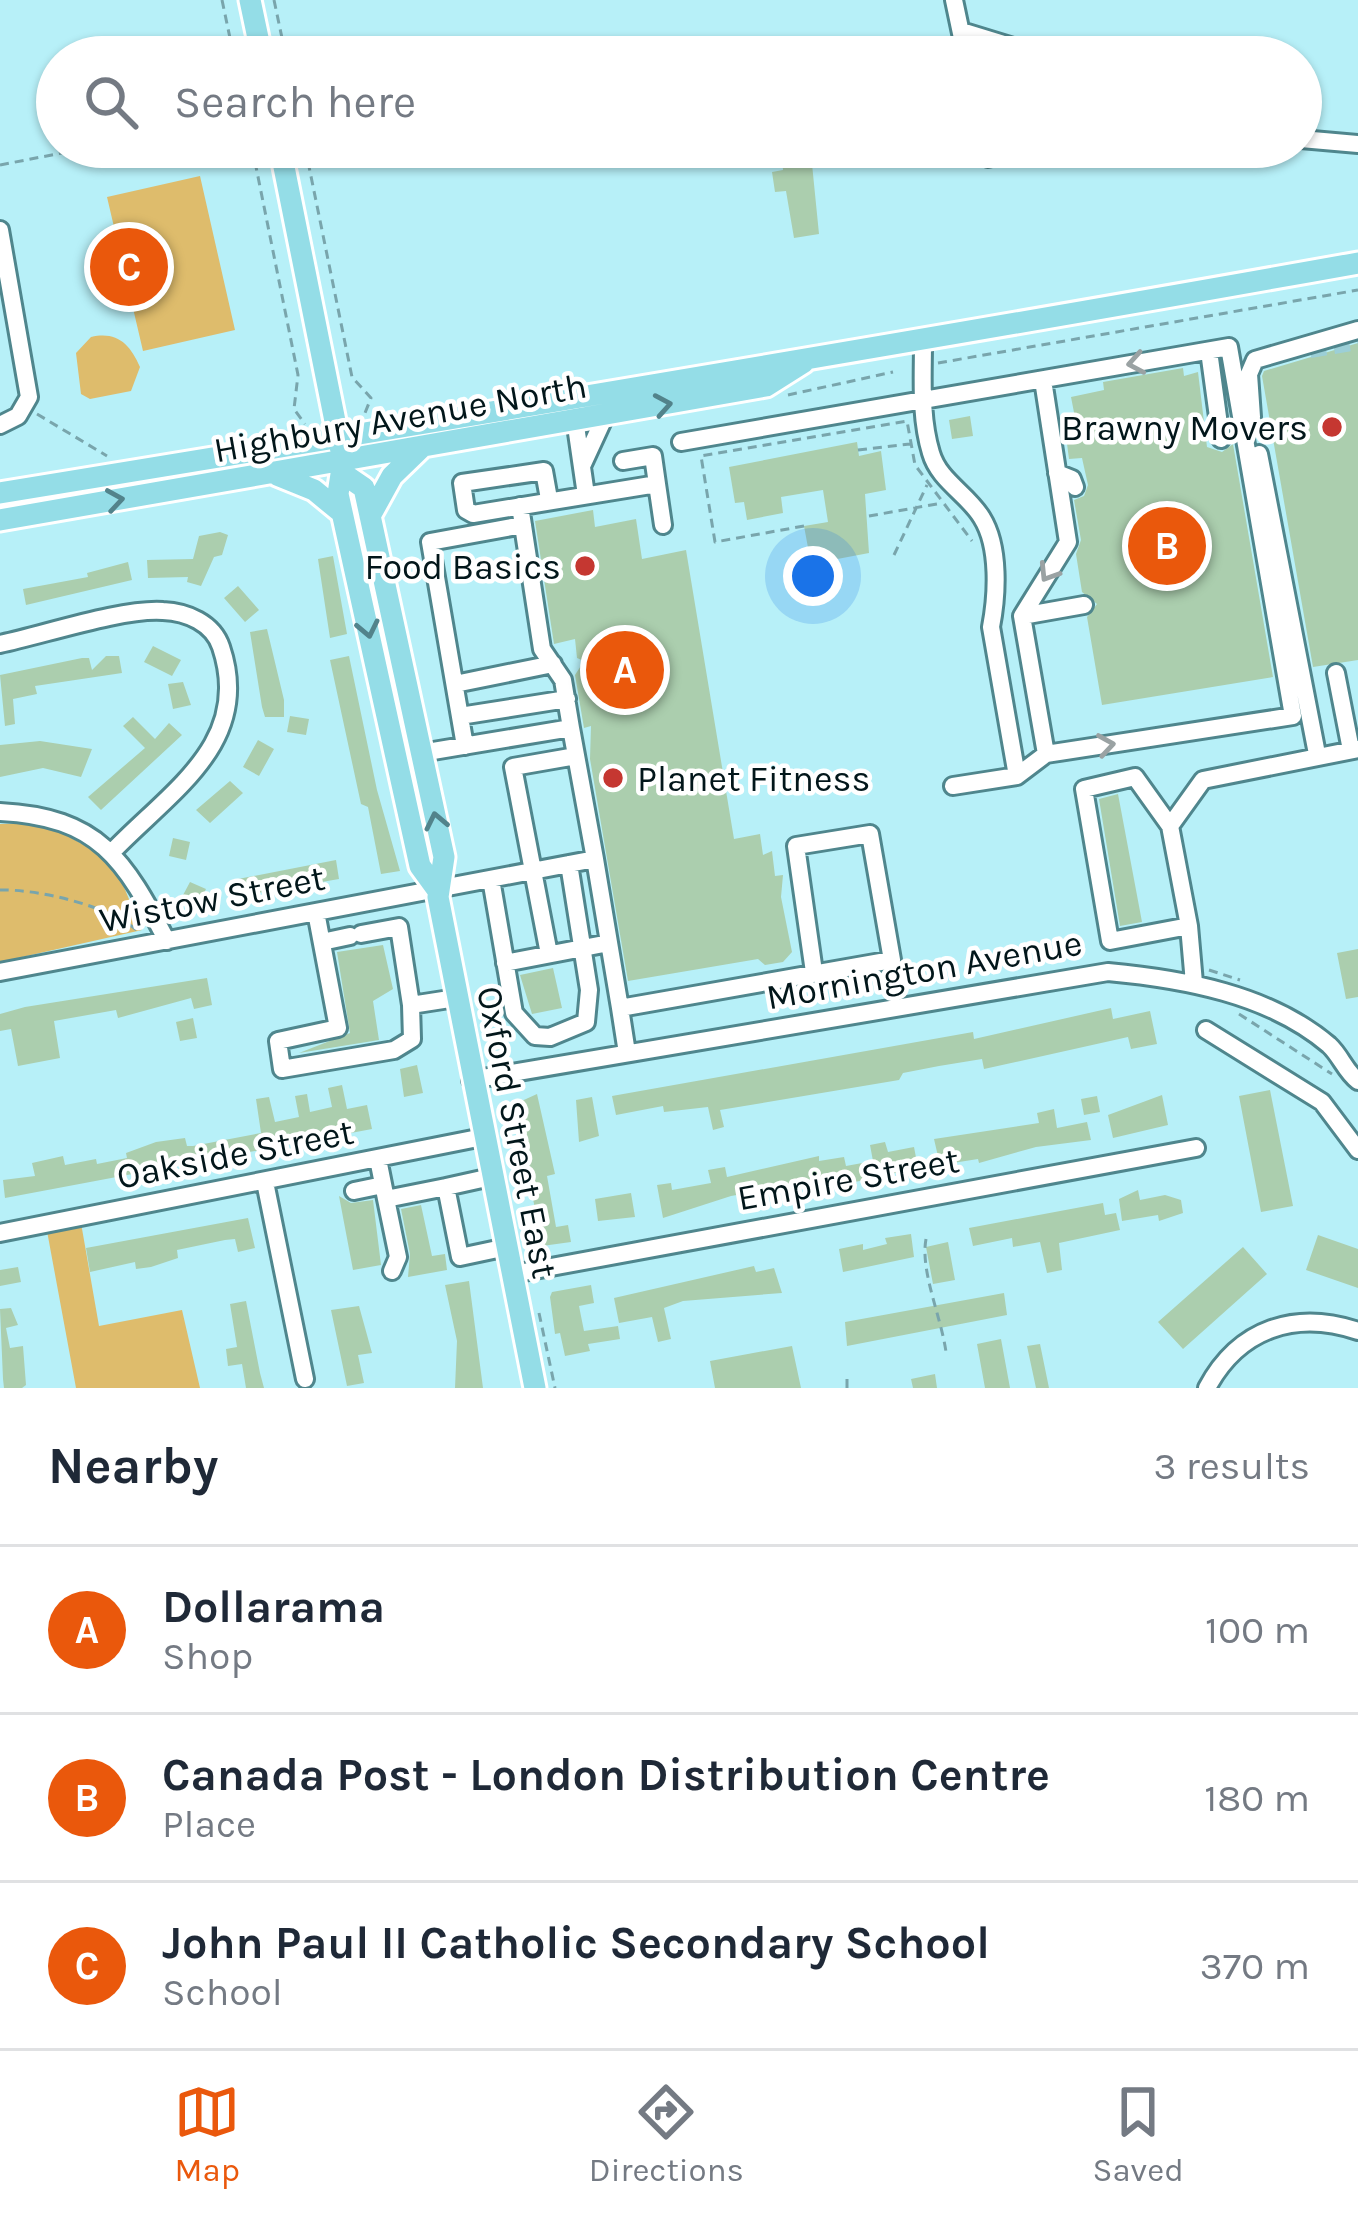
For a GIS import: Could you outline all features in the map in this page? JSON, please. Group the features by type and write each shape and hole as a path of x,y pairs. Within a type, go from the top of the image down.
{"main road":[{"path":"250,0 258,36"},
{"name":"Oxford Street East","path":"284,168 344,468 338,494 342,513 420,866 436,888"},
{"name":"Highbury Avenue North","path":"0,493 310,443 338,436 364,419 805,362 1358,263"},
{"name":"Highbury Avenue North","path":"0,520 270,474 344,468 424,445 766,386 805,362"},
{"path":"370,516 392,476 424,445"},
{"name":"Oxford Street East","path":"344,468 364,488 443,857 436,888 536,1388"},
{"path":"270,474 314,490 342,513"}],"street":[{"path":"954,0 962,36"},
{"path":"961,31 977,36"},
{"path":"1322,141 1358,144"},
{"path":"0,230 27,367 25,407 0,425"},
{"path":"1317,754 1250,407 1249,374 1255,360 1265,355 1358,330"},
{"path":"922,342 923,401 931,454 982,518 989,540 995,603 991,627 1017,776"},
{"path":"681,442 1229,347 1293,716 1046,754 1017,776 953,786"},
{"path":"1208,351 1221,439"},
{"path":"1265,355 1292,353"},
{"path":"1043,380 1068,542 1022,616 1046,754"},
{"path":"584,464 606,414"},
{"path":"575,418 586,495"},
{"path":"622,461 653,456 663,525"},
{"path":"549,500 544,471 462,483 466,509 473,514 657,484"},
{"path":"1058,473 1072,478 1075,487"},
{"path":"520,506 542,649 563,680 627,1053"},
{"path":"465,746 430,542 523,525"},
{"path":"1022,616 1084,605"},
{"path":"0,644 158,610 191,614 219,639 230,675 228,716 218,743 112,851"},
{"path":"455,684 553,664"},
{"path":"1170,826 1203,780 1355,749 1352,718 1336,673"},
{"path":"460,716 566,699"},
{"path":"421,753 571,728"},
{"path":"549,954 513,767 576,756"},
{"path":"1190,926 1110,941 1084,789 1135,777 1170,826 1190,926 1194,983"},
{"path":"0,812 41,814 112,851 135,880 166,941"},
{"path":"620,1008 892,960 871,835 796,846 814,972"},
{"name":"Wistow Street","path":"0,972 595,859"},
{"path":"491,879 514,1013 535,1036 550,1037 586,1022 589,990 569,864"},
{"path":"316,912 338,1028 278,1041 282,1069 394,1051 412,1039 398,927 322,942"},
{"path":"505,963 609,943"},
{"name":"Mornington Avenue","path":"471,1080 1108,972 1194,983 1293,1023 1332,1048 1348,1077"},
{"path":"411,1005 456,998"},
{"path":"1206,1030 1322,1102 1358,1150"},
{"path":"1348,1077 1358,1050"},
{"name":"Oakside Street","path":"0,1232 483,1137"},
{"name":"Empire Street","path":"513,1274 1196,1148"},
{"path":"378,1159 398,1257 392,1271"},
{"path":"354,1191 446,1187 491,1177"},
{"path":"265,1182 305,1379"},
{"path":"446,1187 460,1257 507,1247"},
{"path":"1207,1388 1217,1368 1251,1338 1280,1322 1319,1320 1358,1331"}],"path":[{"path":"222,0 230,36"},
{"path":"274,0 282,36"},
{"path":"0,165 36,158"},
{"path":"256,168 298,375 293,409 304,418 310,443"},
{"path":"308,168 352,377 371,398 364,419"},
{"path":"931,364 1358,290"},
{"path":"25,407 107,456"},
{"path":"804,526 715,542 701,456 907,421 909,444 928,484 972,541"},
{"path":"858,450 921,443"},
{"path":"894,555 932,472"},
{"path":"869,515 956,500"},
{"path":"0,890 28,889 107,911 145,937"},
{"path":"1232,1011 1264,1025 1348,1077"},
{"path":"926,1239 928,1281 940,1310 946,1352"},
{"path":"536,1300 555,1388"},
{"path":"847,1373 847,1388"}],"shaded area":[{"path":"200,176 235,330 143,351 107,197"},
{"path":"91,337 115,338 132,352 140,367 131,391 90,399 81,394 76,353"},
{"path":"44,823 113,861 142,930 0,962 0,824"},
{"path":"81,1223 99,1326 182,1310 200,1388 76,1388 47,1231"}],"building":[{"path":"812,168 819,234 794,238 786,191 775,192 772,172"},
{"path":"1358,343 1358,660 1313,667 1262,376 1264,371"},
{"path":"1183,368 1184,376 1198,372 1207,447 1222,452 1233,444 1273,677 1102,705 1087,617 1097,604 1082,592 1076,554 1081,540 1074,500 1084,496 1088,485 1082,458 1069,459 1066,436 1078,433 1071,397 1104,390 1103,382"},
{"path":"970,416 973,436 952,439 949,420"},
{"path":"857,442 859,456 881,451 886,490 865,494 869,553 811,564 804,526 828,522 823,490 781,497 783,513 747,520 744,502 735,503 729,467"},
{"path":"593,510 595,527 636,519 642,559 686,550 734,839 760,834 763,855 772,851 775,876 783,875 781,897 792,952 783,962 765,965 758,959 628,981 590,759 591,726 584,728 575,675 584,661 577,658 575,639 554,644 535,521"},
{"path":"228,535 222,555 214,557 201,586 187,582 188,577 148,578 147,560 193,559 199,536"},
{"path":"333,556 347,634 330,638 318,559"},
{"path":"128,562 132,580 26,605 23,589 88,577 87,573"},
{"path":"238,586 259,610 245,622 224,598"},
{"path":"267,629 284,717 265,717 262,707 250,632"},
{"path":"153,646 181,660 172,676 144,662"},
{"path":"106,656 119,656 122,673 35,686 37,694 13,699 15,724 5,726 0,675 82,658 89,658 92,670"},
{"path":"349,656 377,790 400,871 381,874 368,807 361,804 330,660"},
{"path":"183,682 191,705 173,709 168,684"},
{"path":"290,716 309,719 306,735 287,732"},
{"path":"133,717 155,739 169,723 182,735 101,810 88,797 145,748 123,726"},
{"path":"258,740 274,749 259,776 243,767"},
{"path":"40,741 92,749 81,777 43,768 0,777 0,745"},
{"path":"230,781 243,793 210,823 196,810"},
{"path":"1118,794 1142,922 1120,926 1099,799"},
{"path":"173,838 190,842 186,860 169,856"},
{"path":"336,860 339,879 236,897 233,880"},
{"path":"190,882 206,889 198,905 182,897"},
{"path":"383,945 393,989 373,1001 379,1040 299,1053 350,1033 337,952"},
{"path":"1358,949 1358,997 1346,999 1337,953"},
{"path":"553,968 562,1008 532,1014 520,975"},
{"path":"207,978 212,1005 194,1009 191,998 118,1018 116,1010 54,1021 60,1058 18,1066 11,1029 0,1031 0,1014 25,1007"},
{"path":"1111,1008 1113,1019 1150,1011 1157,1044 1131,1049 1128,1037 984,1069 982,1059 939,1066 903,1073 899,1080 720,1110 724,1127 713,1130 708,1107 664,1112 663,1106 616,1115 612,1096 973,1032 974,1039"},
{"path":"193,1018 197,1038 180,1041 176,1022"},
{"path":"417,1065 423,1093 404,1097 400,1069"},
{"path":"342,1085 347,1109 367,1105 372,1129 5,1198 3,1180 35,1176 32,1163 63,1156 65,1165 96,1159 97,1164 127,1158 126,1153 156,1142 185,1138 187,1146 193,1146 261,1133 256,1099 269,1097 275,1122 299,1117 295,1096 307,1094 310,1112 332,1107 328,1088"},
{"path":"1270,1090 1293,1206 1261,1212 1239,1096"},
{"path":"537,1094 555,1174 547,1176 556,1227 568,1225 571,1242 542,1246 515,1104"},
{"path":"1162,1095 1168,1125 1113,1138 1108,1115"},
{"path":"1097,1096 1100,1112 1084,1115 1081,1099"},
{"path":"592,1097 599,1136 579,1142 576,1100"},
{"path":"1054,1109 1057,1128 1087,1122 1091,1140 1036,1147 979,1163 978,1159 940,1165 934,1139 1039,1123 1037,1113"},
{"path":"885,1142 888,1152 914,1147 918,1168 855,1182 836,1178 731,1196 663,1218 657,1185 671,1183 672,1190 711,1183 708,1170 725,1167 727,1177 819,1156 819,1161 844,1157 846,1166 873,1161 870,1145"},
{"path":"1138,1190 1140,1200 1165,1195 1181,1200 1183,1213 1159,1221 1158,1215 1122,1221 1119,1199"},
{"path":"631,1193 635,1217 598,1221 595,1199"},
{"path":"339,1196 351,1203 373,1200 381,1265 353,1270"},
{"path":"1103,1203 1105,1215 1116,1213 1120,1230 1059,1243 1062,1270 1047,1273 1040,1242 1013,1247 1012,1238 973,1246 969,1228"},
{"path":"421,1205 432,1256 445,1254 447,1270 408,1277 410,1254 401,1209"},
{"path":"248,1218 255,1248 238,1252 235,1239 225,1240 177,1250 178,1258 151,1267 136,1269 135,1262 90,1272 86,1248"},
{"path":"911,1234 914,1257 843,1272 839,1249 863,1244 863,1250 887,1244 885,1238"},
{"path":"1318,1235 1358,1249 1358,1288 1306,1270"},
{"path":"948,1242 955,1280 933,1284 926,1247"},
{"path":"1243,1247 1267,1274 1183,1349 1158,1322"},
{"path":"754,1266 756,1272 774,1268 782,1293 683,1301 664,1308 671,1339 658,1342 652,1317 619,1323 614,1298"},
{"path":"18,1267 21,1282 0,1286 0,1270"},
{"path":"469,1281 483,1388 455,1388 457,1341 445,1285"},
{"path":"591,1285 594,1303 579,1306 584,1331 618,1326 620,1339 588,1344 590,1351 565,1356 560,1333 555,1334 550,1297 552,1292"},
{"path":"1004,1293 1007,1315 847,1346 845,1322"},
{"path":"246,1301 264,1388 246,1388 242,1364 228,1366 226,1349 237,1347 230,1304"},
{"path":"359,1306 372,1353 358,1355 364,1383 347,1386 331,1310"},
{"path":"11,1308 18,1325 6,1328 10,1348 23,1346 26,1385 22,1388 4,1388 0,1309"},
{"path":"1001,1339 1010,1388 985,1388 977,1344"},
{"path":"1040,1344 1049,1388 1036,1388 1027,1346"},
{"path":"792,1346 801,1388 715,1388 710,1361"},
{"path":"935,1374 937,1388 913,1388 911,1379"}],"tunnel":[{"path":"1310,350 1358,342"}],"place":[{"name":"John Paul II Catholic Secondary School","path":"129,267"},
{"name":"Brawny Movers","path":"1332,427"},
{"name":"Canada Post - London Distribution Centre","path":"1167,546"},
{"name":"Food Basics","path":"585,566"},
{"name":"Dollarama","path":"625,670"},
{"name":"Planet Fitness","path":"613,778"}]}
